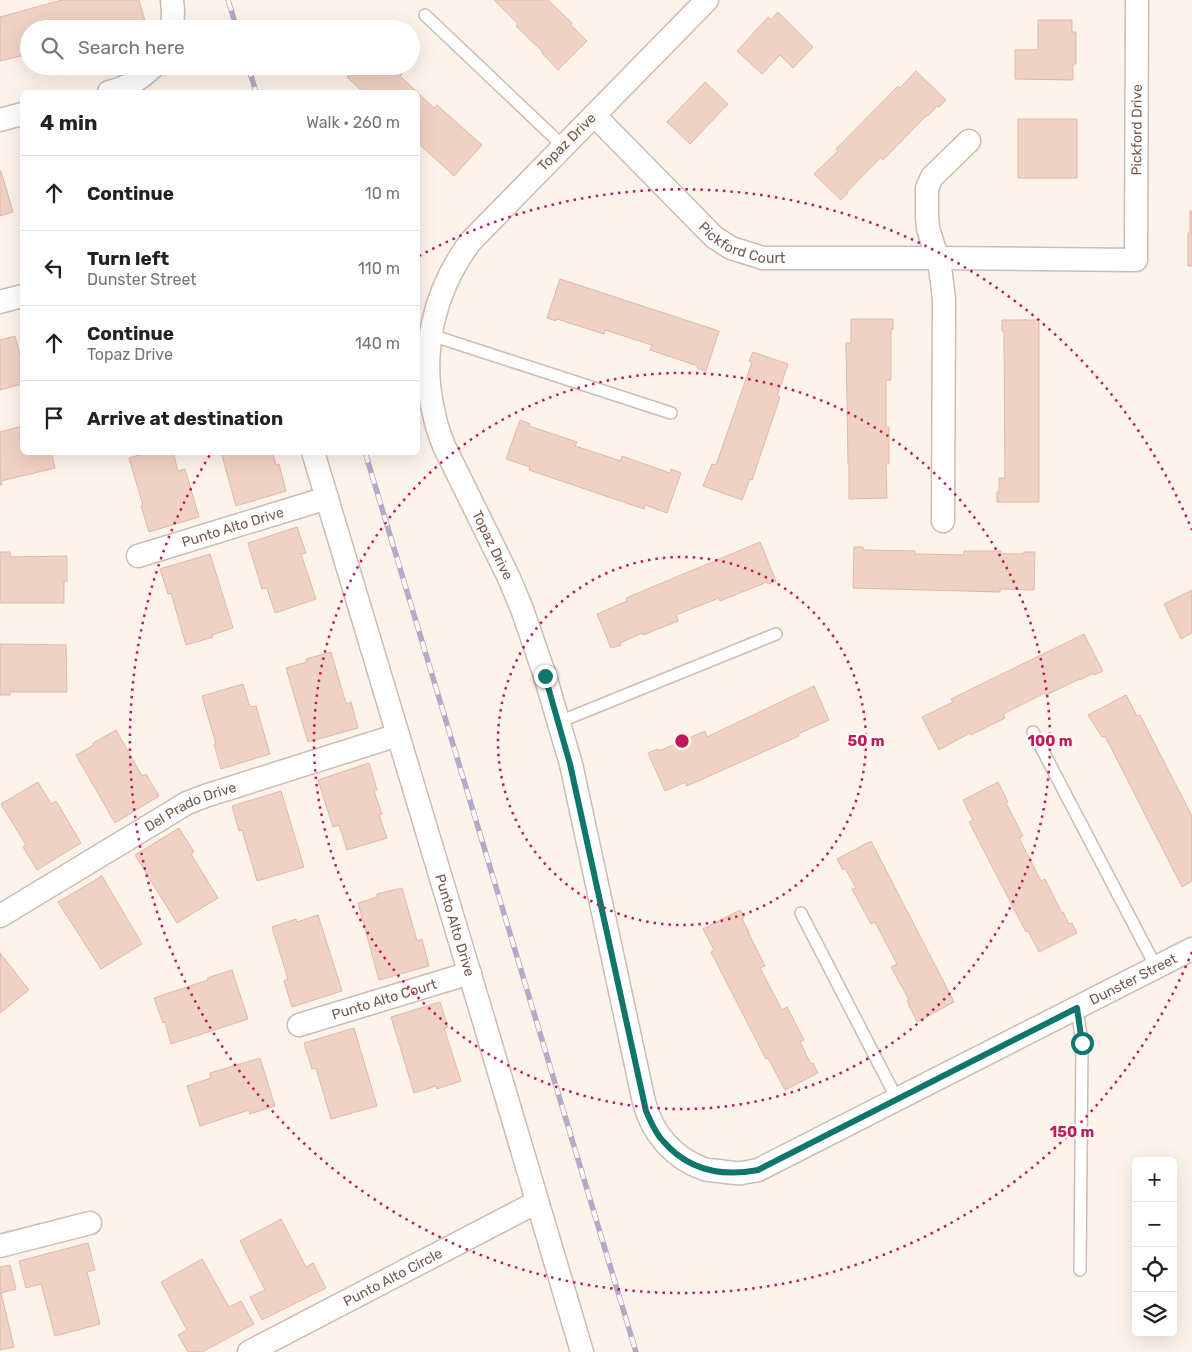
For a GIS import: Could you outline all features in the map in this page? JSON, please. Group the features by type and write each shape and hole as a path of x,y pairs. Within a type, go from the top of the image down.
{"street":[{"path":"172,0 172,20"},
{"name":"Topaz Drive","path":"695,1165 681,1158 662,1141 646,1111 578,799 559,722 522,609 509,578 444,446 436,424 430,396 428,369 435,312 447,279 464,250 486,224 707,0"},
{"name":"Pickford Drive","path":"1136,260 1137,0"},
{"path":"120,90 144,75"},
{"path":"0,120 20,115"},
{"name":"Pickford Court","path":"594,115 714,237 731,248 763,258 1136,260"},
{"path":"943,521 944,298 942,278 928,228 928,184 932,177 969,141"},
{"path":"0,302 20,297"},
{"name":"Punto Alto Drive","path":"314,455 582,1352"},
{"name":"Punto Alto Drive","path":"138,556 327,498"},
{"name":"Del Prado Drive","path":"0,916 187,803 398,735"},
{"name":"Dunster Street","path":"695,1165 710,1171 726,1173 758,1170 1192,949"},
{"name":"Punto Alto Court","path":"299,1025 470,973"},
{"name":"Punto Alto Circle","path":"249,1352 537,1202"},
{"path":"0,1246 90,1223"}],"lane":[{"path":"425,15 563,146"},
{"path":"431,334 671,413"},
{"path":"559,722 776,634"},
{"path":"1033,732 1156,967"},
{"path":"801,913 897,1099"},
{"path":"1077,1008 1082,1043 1080,1270"}],"building":[{"path":"62,0 139,0 145,20 20,20 20,56 0,61 0,17"},
{"path":"494,0 548,0 572,23 571,25 587,41 558,70 543,52 516,26 518,24"},
{"path":"778,12 813,47 793,68 780,55 762,74 737,51 768,17 771,20"},
{"path":"1038,20 1072,20 1072,32 1076,32 1076,64 1073,64 1073,80 1015,79 1015,50 1038,50"},
{"path":"916,71 946,100 927,115 883,160 881,157 841,200 814,174 898,86 900,88"},
{"path":"349,75 401,75 415,90 361,90 347,77"},
{"path":"705,82 728,104 690,144 667,122"},
{"path":"420,95 434,108 437,105 482,145 454,176 420,145"},
{"path":"1018,119 1077,119 1077,178 1018,178"},
{"path":"0,171 13,212 0,216"},
{"path":"1190,211 1192,211 1192,266 1188,266 1188,233 1190,233"},
{"path":"560,279 719,331 706,371 697,368 698,366 650,350 652,345 605,330 604,334 557,319 556,321 547,318"},
{"path":"851,319 893,319 893,329 891,329 891,380 886,380 886,427 889,427 889,464 886,464 887,498 849,499 846,343 851,343"},
{"path":"1002,320 1039,320 1039,502 997,502 999,478 1005,478 1004,331 1002,331"},
{"path":"15,336 20,354 20,385 0,390 0,340"},
{"path":"753,352 788,364 777,396 780,397 752,480 750,479 742,500 703,486 712,464 716,465 752,362 749,361"},
{"path":"520,420 530,424 529,426 577,442 575,446 621,461 622,456 670,473 671,469 681,473 667,513 645,505 644,509 529,470 530,467 506,459"},
{"path":"20,427 20,455 52,455 55,468 1,481 2,485 0,485 0,432"},
{"path":"139,455 174,455 178,471 185,469 199,517 149,532 129,458"},
{"path":"222,455 273,455 276,465 279,464 286,491 236,506"},
{"path":"297,527 306,553 301,554 316,599 275,613 267,588 262,589 248,543"},
{"path":"760,542 776,581 768,584 767,582 720,601 719,598 676,615 678,621 643,635 642,633 620,643 621,645 611,648 597,614 627,601 626,598"},
{"path":"854,547 863,547 863,550 915,551 915,554 964,555 964,551 1001,551 1001,554 1035,552 1034,590 1000,589 1000,592 853,588"},
{"path":"0,552 10,552 10,557 67,556 67,581 64,581 64,603 0,603"},
{"path":"210,554 233,628 212,635 213,637 186,645 171,593 168,594 160,569"},
{"path":"1192,590 1192,633 1181,639 1164,604"},
{"path":"1084,634 1103,671 1094,675 1093,673 1046,695 1045,693 1003,714 1005,718 971,735 970,733 939,750 922,717 953,702 951,699"},
{"path":"0,644 66,645 67,692 10,692 10,695 0,695"},
{"path":"331,652 346,704 351,702 358,728 308,742 286,668 307,662 306,659"},
{"path":"243,684 250,707 256,706 270,754 221,769 202,696"},
{"path":"814,686 829,720 798,734 799,736 687,786 686,782 665,791 648,753 658,749 659,751 705,731 707,737"},
{"path":"1126,695 1137,716 1140,715 1192,816 1192,881 1182,887 1105,736 1102,737 1088,715"},
{"path":"116,730 142,776 146,774 159,796 115,823 76,755"},
{"path":"369,763 377,790 374,791 382,814 379,815 387,838 347,850 339,825 333,827 318,780"},
{"path":"38,782 51,804 56,801 81,843 37,870 23,847 26,845 1,804"},
{"path":"998,782 1008,802 1006,803 1023,836 1019,838 1041,881 1045,879 1062,913 1069,924 1072,923 1077,933 1039,952 1028,931 1026,932 969,822 973,820 963,800"},
{"path":"281,791 304,867 257,881 242,830 239,831 232,806"},
{"path":"179,828 194,852 191,854 218,898 177,923 135,855"},
{"path":"871,841 954,1002 917,1022 907,1001 909,1000 891,967 897,964 875,922 871,924 852,889 856,888 845,868 843,870 837,859"},
{"path":"102,876 142,944 101,969 58,902"},
{"path":"402,888 417,941 422,939 429,966 379,980 358,903 377,897 377,894"},
{"path":"740,910 744,917 742,919 765,966 760,968 782,1010 787,1007 804,1040 800,1042 811,1064 813,1063 818,1073 785,1090 768,1058 766,1059 711,952 714,950 703,929"},
{"path":"318,915 342,991 292,1007 284,981 288,979 272,927 296,919 297,922"},
{"path":"0,953 29,990 0,1013"},
{"path":"232,970 248,1019 171,1044 165,1022 163,1023 154,998"},
{"path":"440,1002 448,1027 444,1028 461,1081 437,1089 436,1086 414,1093 391,1017"},
{"path":"354,1028 377,1106 331,1119 316,1068 312,1069 304,1043"},
{"path":"260,1058 275,1106 250,1114 249,1110 200,1126 187,1086 211,1078 210,1073"},
{"path":"281,1219 306,1267 313,1263 326,1288 262,1320 250,1297 265,1290 240,1241"},
{"path":"88,1243 95,1270 87,1272 100,1324 55,1336 41,1284 26,1288 19,1261"},
{"path":"202,1259 229,1307 241,1301 254,1324 202,1352 188,1352 178,1335 187,1330 161,1282"},
{"path":"10,1265 16,1289 1,1293 14,1347 0,1350 0,1267"}],"railway":[{"path":"228,0 234,20"},
{"path":"251,75 255,90"},
{"path":"366,455 636,1352"}],"route":[{"path":"545,676 570,764 646,1111 662,1141 681,1158 710,1171 742,1173 758,1170 1077,1008 1082,1043"}]}
